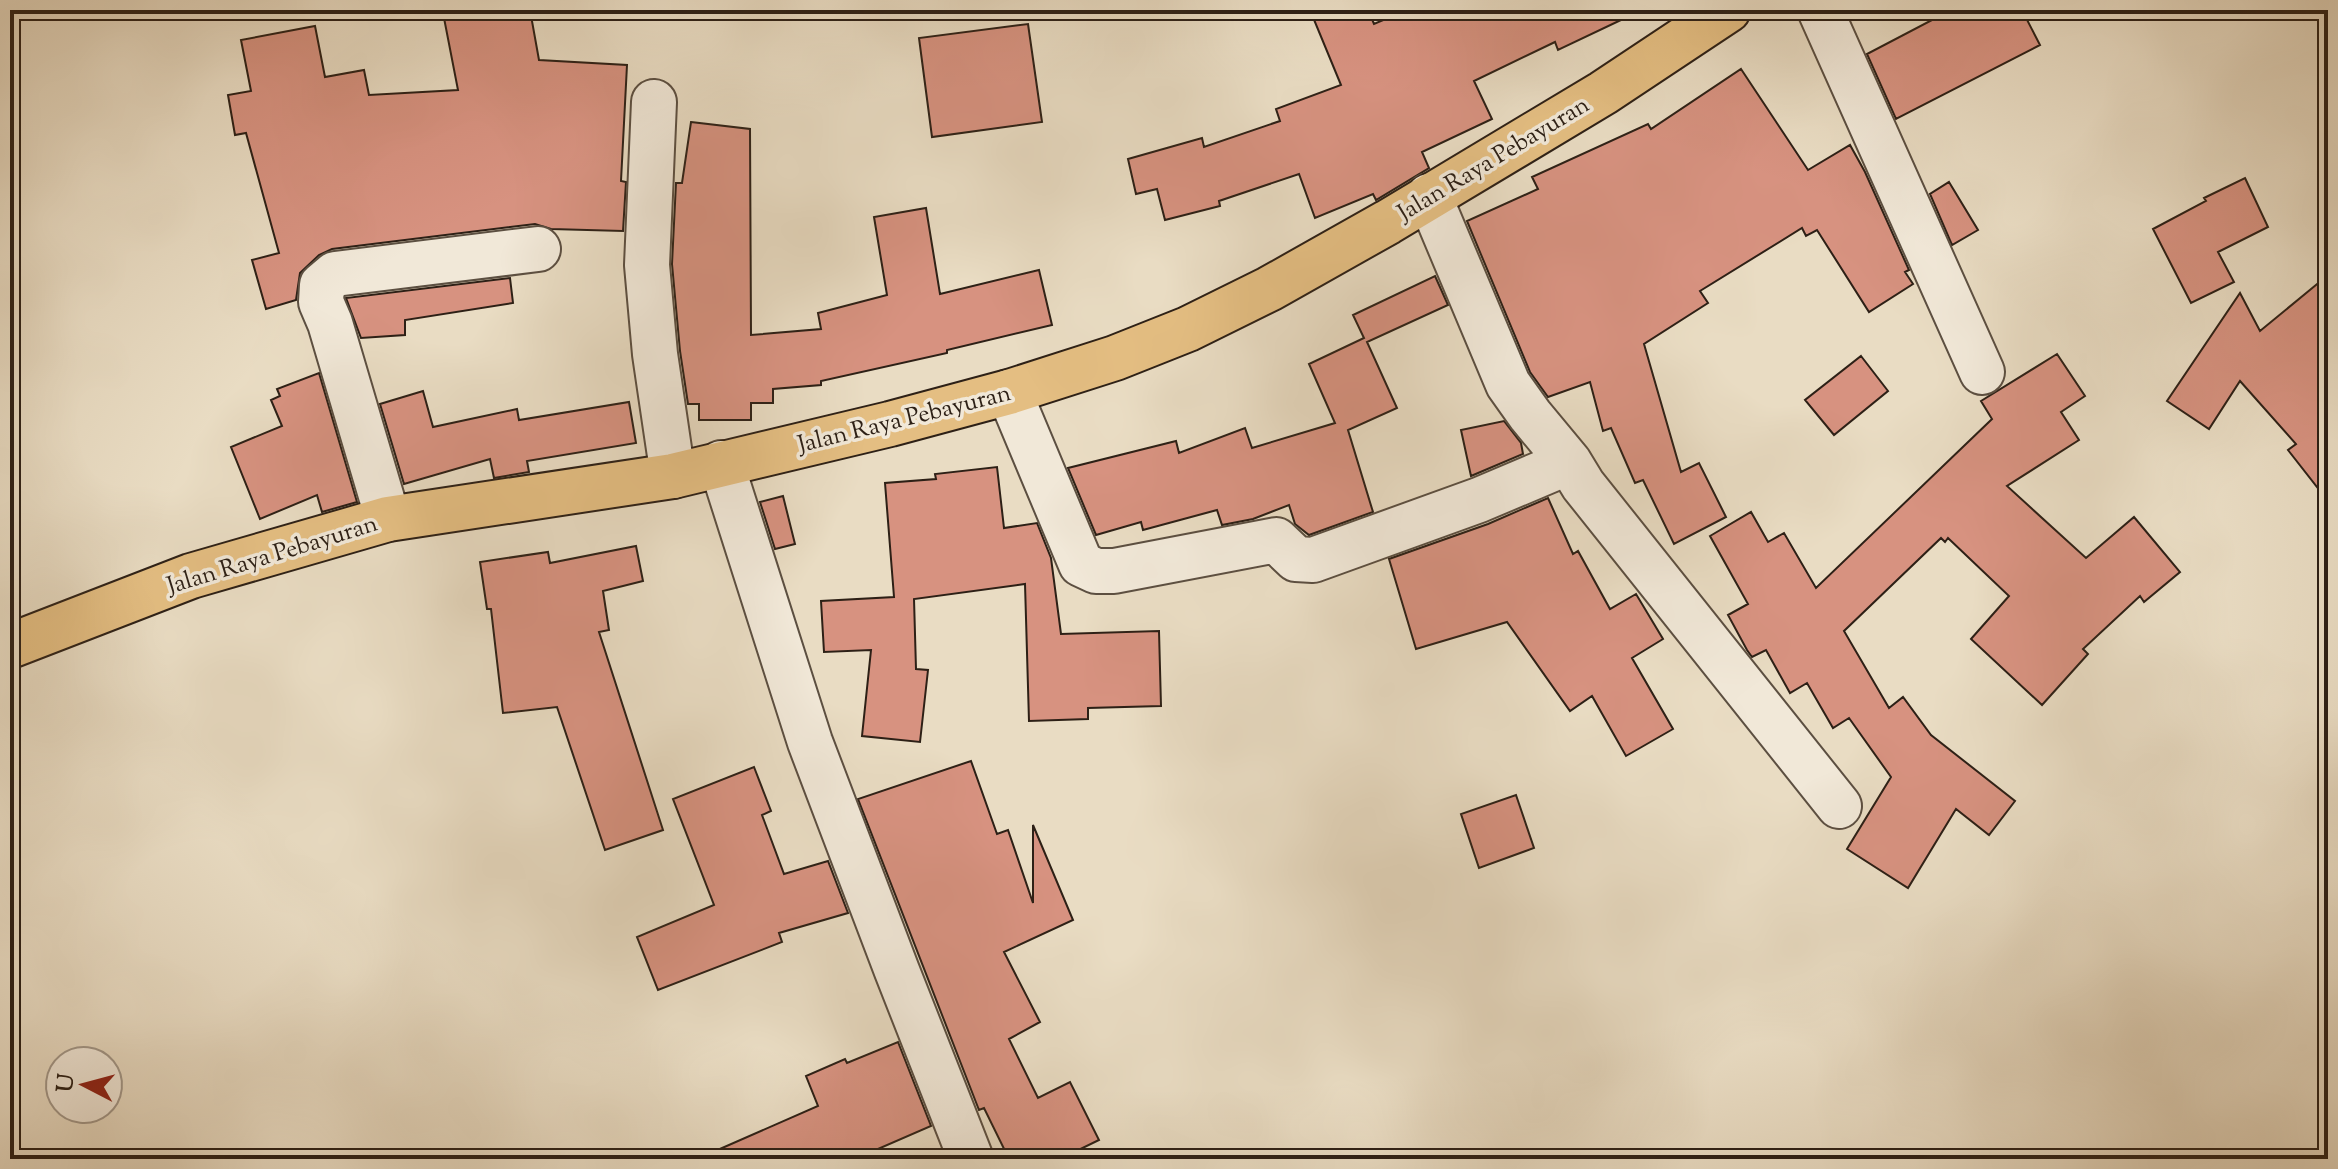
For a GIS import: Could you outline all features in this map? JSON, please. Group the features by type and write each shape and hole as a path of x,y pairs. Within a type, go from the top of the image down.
{"main road":[{"name":"Jalan Raya Pebayuran","path":"10,646 191,576 388,519 673,476 890,424 1009,392 1115,358 1188,329 1269,289 1603,93 1728,10"}],"street":[{"path":"1820,10 1982,372"},
{"path":"654,102 647,265 655,354 673,476"},
{"path":"1429,196 1508,384 1569,462 1583,485 1839,806"},
{"path":"388,519 330,323 321,302 322,285 335,274 538,249"},
{"path":"1009,392 1081,564 1096,571 1114,571 1276,540 1296,559 1313,560 1479,500 1569,462"},
{"path":"721,463 810,742 971,1159"}],"building":[{"path":"484,10 530,10 539,60 627,65 621,181 626,182 623,231 551,229 535,224 332,249 319,255 300,273 296,300 266,309 252,260 279,253 246,133 235,135 228,95 251,91 241,40 315,26 325,77 364,70 369,95 458,90 444,18"},
{"path":"1310,10 1368,10 1374,24 1407,10 1642,10 1558,50 1555,42 1474,81 1492,119 1422,152 1429,168 1376,200 1373,194 1315,218 1299,174 1219,201 1220,206 1165,220 1157,189 1136,194 1128,159 1202,138 1204,147 1280,121 1276,109 1341,85"},
{"path":"1951,10 2022,10 2040,45 1896,119 1867,54"},
{"path":"1028,24 1042,122 932,137 919,38"},
{"path":"1741,69 1808,170 1850,145 1865,172 1909,270 1905,272 1913,284 1869,312 1817,230 1806,236 1802,228 1700,291 1708,303 1644,344 1681,472 1699,463 1726,517 1674,544 1643,480 1635,483 1611,428 1603,431 1590,382 1548,397 1530,372 1467,221 1538,189 1532,177 1648,124 1651,129"},
{"path":"691,122 750,129 751,335 821,329 818,313 887,295 874,217 926,208 940,294 1039,270 1052,325 947,350 947,353 821,381 821,385 773,389 773,403 751,403 751,420 699,420 699,404 688,404 672,264 676,183 682,183"},
{"path":"2245,178 2268,227 2218,252 2234,282 2191,303 2153,229"},
{"path":"1949,182 1978,230 1952,245 1930,194"},
{"path":"2328,275 2328,501 2288,450 2296,444 2240,381 2209,429 2167,401 2240,293 2260,331"},
{"path":"1435,276 1448,305 1367,342 1397,408 1348,430 1373,512 1309,535 1295,524 1289,505 1253,519 1222,525 1217,510 1143,530 1141,522 1096,535 1068,468 1176,441 1179,453 1245,428 1252,448 1335,423 1309,364 1364,338 1353,315"},
{"path":"510,278 513,303 405,320 405,335 361,338 346,298"},
{"path":"2057,354 2085,396 2061,412 2079,440 2007,486 2086,558 2134,517 2180,572 2144,602 2140,596 2083,649 2088,654 2042,705 1971,639 2009,596 1948,538 1945,542 1941,538 1844,631 1889,708 1903,697 1931,735 2015,801 1989,835 1956,809 1908,888 1847,849 1891,777 1849,718 1833,728 1807,683 1790,693 1766,650 1752,657 1728,615 1748,604 1710,536 1751,512 1768,542 1784,533 1816,588 1992,419 1981,401"},
{"path":"1861,356 1888,391 1834,435 1805,400"},
{"path":"319,373 357,502 322,512 317,495 260,519 231,447 282,426 271,400 280,396 277,389"},
{"path":"423,391 433,427 517,409 519,420 629,402 636,443 527,461 529,472 494,478 490,459 404,484 380,404"},
{"path":"1504,421 1521,443 1523,454 1471,476 1461,430"},
{"path":"997,467 1004,528 1037,523 1051,558 1061,634 1159,631 1161,706 1088,708 1088,719 1029,721 1025,584 914,599 916,669 928,670 920,742 862,736 871,650 824,652 821,601 894,597 885,483 936,479 935,474"},
{"path":"783,496 795,544 775,549 760,502"},
{"path":"1548,498 1573,554 1578,551 1610,609 1636,594 1663,639 1632,658 1673,729 1626,756 1592,696 1570,711 1507,622 1416,649 1389,559 1488,524"},
{"path":"636,546 643,581 603,591 609,630 599,632 663,830 605,850 557,707 503,713 491,609 487,609 480,562 548,552 550,563"},
{"path":"971,761 997,834 1008,830 1033,903 1033,825 1073,920 1004,952 1040,1022 1009,1039 1038,1098 1070,1082 1099,1140 1060,1159 1009,1159 984,1108 979,1110 858,799"},
{"path":"754,767 771,811 762,815 784,874 828,861 848,913 779,933 782,942 658,990 637,937 714,905 673,799"},
{"path":"1516,795 1534,848 1479,868 1461,814"},
{"path":"898,1042 931,1126 855,1159 697,1159 818,1106 806,1076 845,1059 847,1063"}]}
